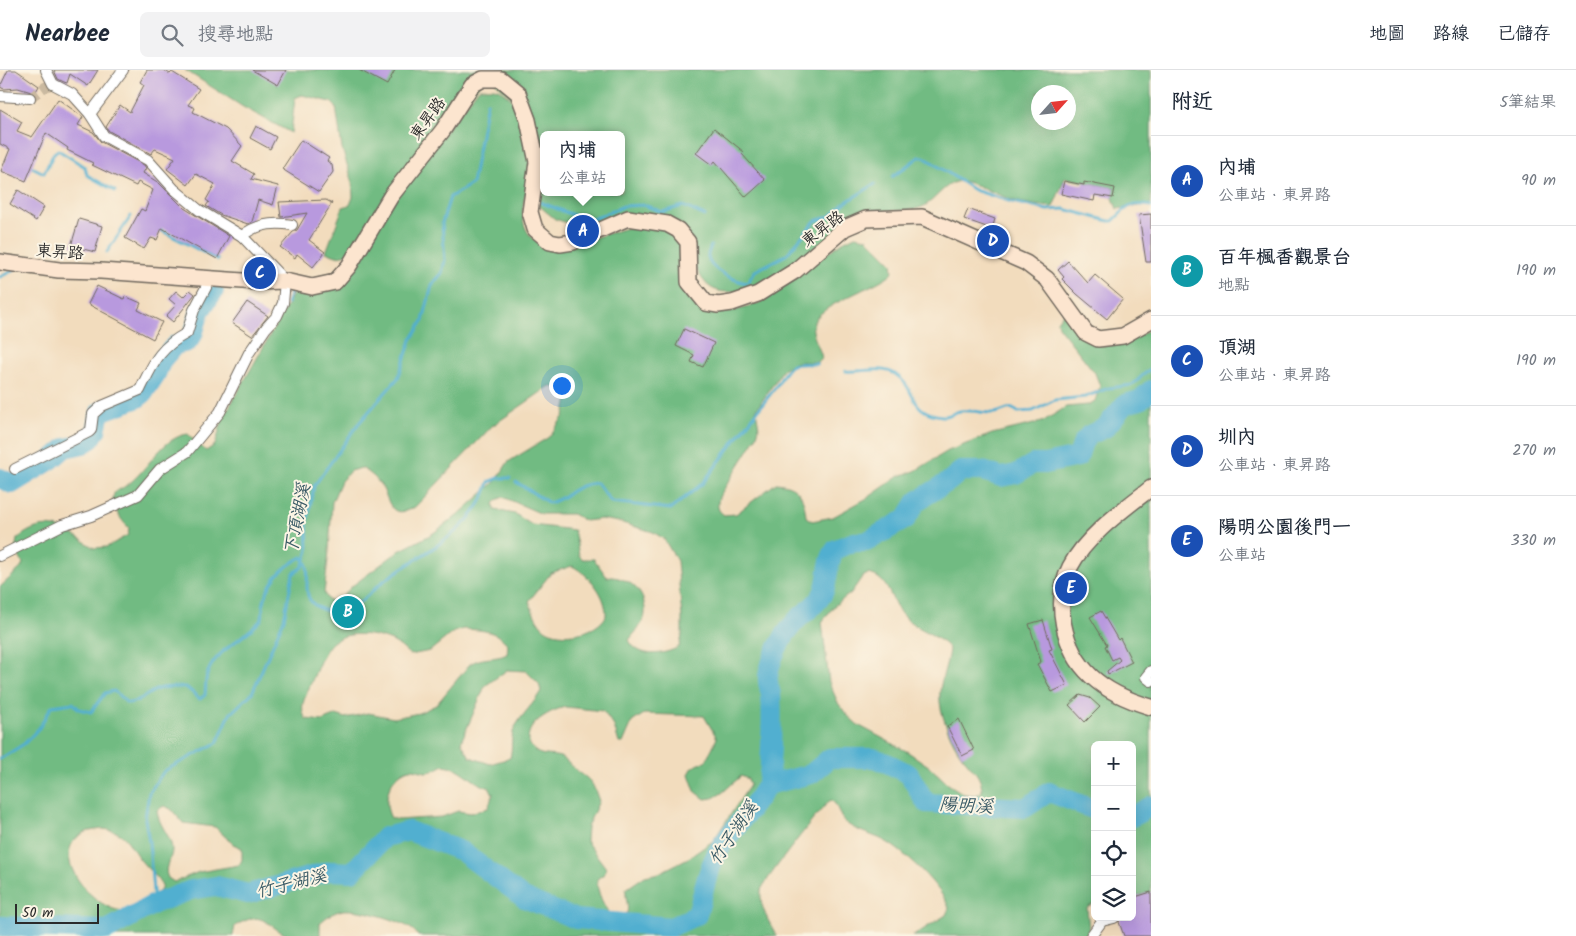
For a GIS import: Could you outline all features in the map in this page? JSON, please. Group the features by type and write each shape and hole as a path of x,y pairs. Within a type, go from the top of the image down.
{"street":[{"path":"0,556 62,525 91,516 138,495 160,469 187,452 220,412 249,353 266,328 277,316 283,303 285,281 242,236 199,210 174,189 148,160 104,136 90,114 72,94 53,84 46,70"},
{"path":"90,114 123,70"},
{"name":"東昇路","path":"0,262 59,270 256,282 285,281 312,286 335,282 350,266 390,196 443,130 472,85 483,79 501,79 518,93 528,120 537,162 530,212 535,229 550,242 560,244 573,242 628,218 667,224 678,230 688,242 689,282 706,304 732,304 758,294 795,272 845,228 866,219 922,217 1026,263 1047,280 1086,333 1098,339 1123,336 1151,320"},
{"path":"0,96 30,98"},
{"path":"242,236 251,228 274,224 292,225"},
{"path":"15,469 89,432 91,430 93,414 102,406 140,390 154,360 170,342 187,333 194,310 211,278"},
{"path":"1151,488 1098,532 1070,566 1061,599 1065,631 1081,666 1091,677 1118,695 1151,707"},
{"path":"1151,671 1146,678 1151,681"},
{"path":"1091,936 1102,921"}],"green space":[{"path":"185,70 1151,70 1151,204 1117,209 1113,198 1115,188 1065,178 1053,207 1032,205 1012,200 979,186 962,181 956,182 922,207 865,214 767,280 745,289 726,292 710,287 700,275 678,223 580,227 555,219 537,204 530,115 487,74 351,254 336,256 326,252 343,207 350,205 353,197 352,180 342,149 336,107 331,102 302,95 295,98 291,133 243,107"},
{"path":"479,88 498,89 515,103 521,113 532,159 532,170 524,203 523,221 535,241 553,250 630,227 653,226 664,229 676,238 682,248 681,287 692,302 711,312 723,313 761,302 841,243 855,236 867,238 892,263 893,272 836,303 817,317 813,329 822,358 818,362 797,362 784,368 756,410 759,428 756,438 719,497 718,508 724,515 736,514 776,483 784,484 799,493 804,503 806,517 812,521 833,517 869,497 899,476 915,471 948,451 992,434 1042,422 1066,407 1088,405 1095,401 1100,386 1095,373 1058,326 1057,321 1063,313 1073,327 1083,336 1093,343 1103,345 1124,342 1151,329 1151,892 1136,897 1136,741 1091,741 1091,906 1087,908 1089,929 1085,936 913,936 946,915 949,908 945,899 921,870 901,852 883,840 858,830 845,822 831,800 794,844 761,890 763,908 777,936 418,936 414,931 396,921 360,911 343,910 331,915 320,923 320,936 289,936 264,920 252,919 235,926 233,936 0,936 0,587 21,568 23,563 15,550 17,539 27,532 47,526 65,530 94,548 107,547 128,535 129,528 119,516 114,506 113,496 115,492 129,483 164,446 179,436 188,434 206,451 215,445 223,418 294,293 316,293 333,288 403,187","holes":["550,386 564,390 568,399 564,416 549,437 508,462 497,480 457,516 432,534 399,551 352,586 342,597 333,602 328,600 324,593 332,502 341,481 350,471 361,468 373,476 382,487 392,508 396,511 407,511 415,507 492,426","503,497 542,514 573,514 585,521 601,519 619,522 653,532 664,539 677,561 682,618 682,636 679,647 666,652 652,654 645,653 633,646 629,640 645,617 644,605 639,591 622,579 607,577 594,559 582,559 579,555 574,530 532,525 515,514 495,510 494,504","572,566 585,575 596,587 604,601 606,616 601,622 587,631 578,633 560,634 545,629 535,616 529,601 551,573","868,574 875,576 885,585 904,617 949,648 940,688 941,709 945,723 958,750 978,776 982,792 976,795 964,794 948,784 930,767 908,752 858,725 838,703 829,682 822,622 834,606 851,593 862,577","463,629 494,634 499,636 508,645 507,654 479,660 470,664 436,705 419,713 394,718 368,713 346,718 336,715 322,721 306,719 303,710 305,697 323,656 329,646 339,638 362,634 370,635 392,641 410,655 430,651 452,633","507,670 526,671 539,684 541,691 513,731 510,758 490,764 470,757 461,742 485,686","566,707 603,711 614,726 619,743 623,743 632,722 644,714 704,716 717,738 706,761 693,767 689,774 695,791 705,799 713,798 722,793 741,776 748,779 750,785 713,841 690,857 659,873 645,876 626,889 627,913 612,917 598,890 597,879 604,874 606,868 586,841 587,827 599,801 593,785 564,759 537,752 529,743 528,735 536,722","444,765 451,766 490,788 493,794 488,808 471,813 458,811 442,817 398,820 391,818 388,812 387,798 388,791 395,779 409,769 426,772 433,771","164,806 171,809 183,823 215,827 233,844 242,848 242,860 239,865 199,872 174,882 166,874 172,852 171,843 157,810","103,829 123,836 162,886 160,891 127,910 116,910 103,904 90,894 72,868 69,855 73,843 88,831"]}],"building":[{"path":"8,70 16,70 39,86 35,93 18,88 4,89 0,87"},
{"path":"54,70 98,70 88,86 70,74 67,83 64,82 58,79"},
{"path":"147,70 164,70 170,74 172,72 199,89 188,105 195,108 193,112 226,129 242,146 232,161 254,174 251,179 278,186 273,205 258,200 252,222 248,224 221,215 206,206 209,202 206,200 215,184 196,174 188,185 167,169 175,158 155,149 151,154 109,131 106,127 120,105 130,112 144,85 140,82"},
{"path":"252,70 286,70 278,85"},
{"path":"359,70 395,70 387,85"},
{"path":"58,99 83,117 78,125 93,132 101,142 144,165 146,168 143,173 159,183 184,208 229,236 217,259 162,228 157,240 151,238 144,249 125,238 141,209 145,211 153,190 138,182 136,186 92,165 93,163 67,150 68,148 46,133 26,181 1,171 10,149 0,144 0,109 22,122 17,131 32,137"},
{"path":"256,126 276,137 270,149 250,138"},
{"path":"714,128 744,152 742,154 765,180 746,197 715,161 712,165 696,153"},
{"path":"301,140 329,158 327,161 332,165 333,172 319,192 282,169"},
{"path":"1064,181 1084,185 1084,182 1115,188 1113,198 1095,195 1094,201 1061,194"},
{"path":"18,190 44,207 36,221 10,204"},
{"path":"326,200 332,203 309,240 325,252 313,267 297,254 295,258 280,247 297,230 307,213 281,217 279,202"},
{"path":"968,209 995,219 992,229 964,219"},
{"path":"1151,214 1151,262 1146,262 1139,215"},
{"path":"79,219 102,226 95,252 71,246"},
{"path":"1068,261 1088,283 1095,275 1123,299 1107,319 1062,279 1064,277 1058,270"},
{"path":"97,286 124,299 125,296 141,303 138,310 162,322 153,339 88,304"},
{"path":"190,290 195,294 173,322 166,316 176,305 169,299 176,291 183,297"},
{"path":"247,302 268,316 252,336 232,323"},
{"path":"684,329 714,343 703,367 691,362 694,355 676,346"},
{"path":"1101,611 1118,640 1120,638 1132,662 1108,674 1107,671 1120,660 1118,657 1112,660 1105,646 1107,645 1090,617"},
{"path":"1043,620 1052,649 1049,650 1067,685 1052,692 1037,664 1041,662 1029,624"},
{"path":"1080,695 1090,698 1100,707 1085,722 1069,705"},
{"path":"959,719 974,750 962,756 947,726"},
{"path":"1151,892 1151,936 1124,936 1119,922 1136,921 1136,897"}],"waterway":[{"name":"下頂湖溪","path":"154,904 149,842 145,819 149,793 164,771 217,743 230,714 252,693 284,619 293,574 302,567 308,551 307,523 314,486 359,423 398,378 411,340 423,321 432,285 442,273 445,260 442,223 450,197 472,184 487,102"},
{"path":"28,165 44,173 54,153 58,150 85,167 87,175 115,191"},
{"path":"892,177 919,157 924,157 974,190 1012,202 1047,210 1064,209 1113,221 1130,206 1151,206"},
{"path":"711,246 708,256 713,266 730,277 747,283 755,271 786,255 815,221 831,216 843,204 875,184"},
{"path":"540,202 588,221 624,206 644,205 662,212 683,206 705,216"},
{"path":"107,252 131,216"},
{"path":"158,229 218,260"},
{"path":"0,277 14,270"},
{"path":"0,478 12,484 51,460 65,448 83,444 91,439 96,431 100,412 138,398 143,394 156,374 162,360 175,345 188,342 193,335 200,311 214,291"},
{"path":"287,303 291,292"},
{"path":"516,482 549,503 582,486 597,483 611,502 671,509 703,483 789,367 797,364 817,364"},
{"path":"846,371 889,371 902,380 923,410 931,414 945,416 960,411 994,413 1009,409 1018,412 1033,411 1055,400 1085,397 1109,388 1132,385 1151,368"},
{"name":"竹子湖溪","path":"0,926 107,930 154,904 191,890 216,886 248,894 329,871 352,872 385,837 409,831 461,851 524,898 576,919 671,927 697,915 706,880 720,848 756,802 768,780 771,714 771,695 768,684 769,669 778,648 790,628 822,595 830,560 836,549 854,542 866,542 906,519 917,501 948,482 961,471 983,471 1001,477 1016,474 1033,464 1045,464 1078,457 1083,442 1089,435 1105,428 1125,404 1140,400 1151,390"},
{"path":"359,603 385,580 446,539 460,527 482,499 489,482 499,478 510,478"},
{"path":"0,759 24,744 39,728 52,706 73,703 79,709 91,712 105,693 114,691 127,703 136,701 161,688 170,687 186,687 200,699 205,695 206,677 212,664 224,651 261,620 265,598 272,583 281,571 302,557 308,572 307,588 312,602 320,608 335,613 342,606 349,609"},
{"name":"陽明溪","path":"767,785 811,774 830,758 874,758 909,774 926,803 1025,808 1049,792 1091,808"},
{"name":"陽明溪","path":"1136,815 1151,806"}],"tunnel":[{"path":"30,98 45,87 53,84"}],"place":[{"name":"內埔","path":"583,231"},
{"name":"圳內","path":"993,241"},
{"name":"頂湖","path":"260,273"},
{"name":"陽明公園後門一","path":"1071,588"},
{"name":"百年楓香觀景台","path":"348,612"}]}
